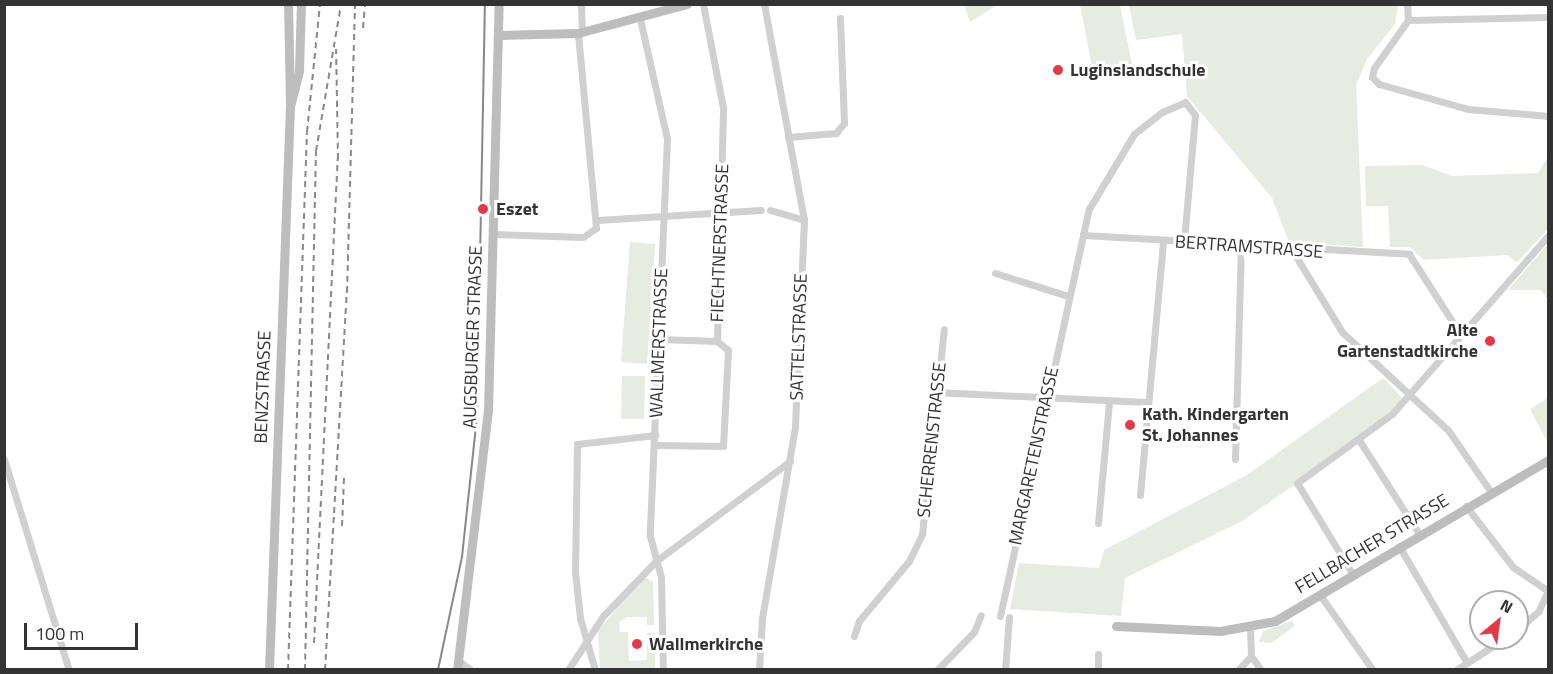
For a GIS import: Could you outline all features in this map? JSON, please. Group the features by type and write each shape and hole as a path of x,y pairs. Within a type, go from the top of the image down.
{"main road":[{"name":"BENZSTRASSE","path":"269,669 290,105 288,4"},
{"name":"BENZSTRASSE","path":"290,105 299,70 301,4"},
{"name":"AUGSBURGER STRASSE","path":"458,665 486,442 494,234 499,4"},
{"path":"498,35 580,32 640,19 687,4"},
{"name":"FELLBACHER STRASSE","path":"1250,628 1320,595 1352,573 1548,460"},
{"path":"1116,626 1194,632 1250,628"}],"street":[{"path":"494,234 583,237 596,228 580,32 581,4"},
{"name":"FIECHTNERSTRASSE","path":"655,445 723,446 728,350 717,341 723,108 703,4"},
{"name":"SATTELSTRASSE","path":"759,669 762,618 790,461 804,220 764,4"},
{"path":"1407,4 1408,20 1374,68 1372,77 1379,84 1468,109 1548,116"},
{"path":"1408,20 1548,16"},
{"path":"788,137 836,133 844,123 840,18"},
{"name":"WALLMERSTRASSE","path":"640,19 667,139 650,536 656,561 663,669"},
{"name":"MARGARETENSTRASSE","path":"1000,616 1068,296 1097,188 1134,134 1175,105 1185,102 1193,108 1184,242"},
{"path":"597,220 664,214 761,210"},
{"path":"770,210 804,220"},
{"name":"BERTRAMSTRASSE","path":"1083,235 1292,250 1403,253 1413,258 1461,335"},
{"path":"1352,573 1297,483 1359,440 1410,393 1548,236"},
{"path":"1140,495 1163,241"},
{"path":"1235,459 1241,246"},
{"path":"1292,250 1342,332 1448,430 1491,492"},
{"path":"995,273 1068,296"},
{"name":"SCHERRENSTRASSE","path":"854,636 859,621 909,561 922,534 935,392 944,329"},
{"path":"659,339 717,341"},
{"path":"935,392 1147,402"},
{"path":"1098,523 1109,401"},
{"path":"595,669 587,640 575,572 577,444 655,435"},
{"path":"1359,440 1419,534"},
{"path":"4,459 69,669"},
{"path":"568,669 618,597 656,561 790,461"},
{"path":"1466,506 1512,567 1548,591 1538,612 1529,620"},
{"path":"1399,546 1467,663"},
{"path":"1320,595 1372,669"},
{"path":"937,669 974,632 981,615"},
{"path":"1005,669 1009,617"},
{"path":"1250,628 1251,656 1261,669"},
{"path":"1456,669 1487,650"},
{"path":"1098,654 1098,669"},
{"path":"1238,669 1251,656"},
{"path":"458,665 471,669"}],"shaded area":[{"path":"964,4 997,5 970,22"},
{"path":"1080,5 1120,5 1133,69 1094,77"},
{"path":"1129,5 1398,5 1395,24 1367,59 1356,85 1363,247 1289,242 1272,198 1187,96 1182,34 1136,40"},
{"path":"1548,157 1548,229 1517,262 1507,255 1424,260 1410,247 1390,247 1388,206 1366,206 1365,166 1422,165 1452,176 1538,173"},
{"path":"630,242 655,244 647,364 621,362"},
{"path":"1548,244 1548,300 1541,290 1508,290"},
{"path":"622,376 645,376 644,419 621,419"},
{"path":"1383,378 1402,398 1382,425 1242,521 1125,578 1121,616 1010,609 1019,563 1099,568 1104,550 1247,475"},
{"path":"1548,398 1548,443 1530,409"},
{"path":"643,576 653,582 654,625 647,625 647,617 628,617 619,622 620,632 628,632 629,661 647,660 647,633 655,633 655,669 600,669 598,631"},
{"path":"1292,621 1295,626 1271,643 1259,642 1263,631"}],"tram line":[{"path":"438,670 462,557 477,417 485,4"}],"railway":[{"path":"288,670 307,132 320,4"},
{"path":"305,670 316,151 341,4"},
{"path":"325,670 347,292 355,4"},
{"path":"363,28 365,4"},
{"path":"314,643 338,159 336,49"},
{"path":"342,526 344,478"}],"place":[{"name":"Luginslandschule","path":"1058,70"},
{"name":"Eszet","path":"483,209"},
{"name":"Alte Gartenstadtkirche","path":"1490,341"},
{"name":"Kath. Kindergarten St. Johannes","path":"1130,425"},
{"name":"Wallmerkirche","path":"637,644"}]}
